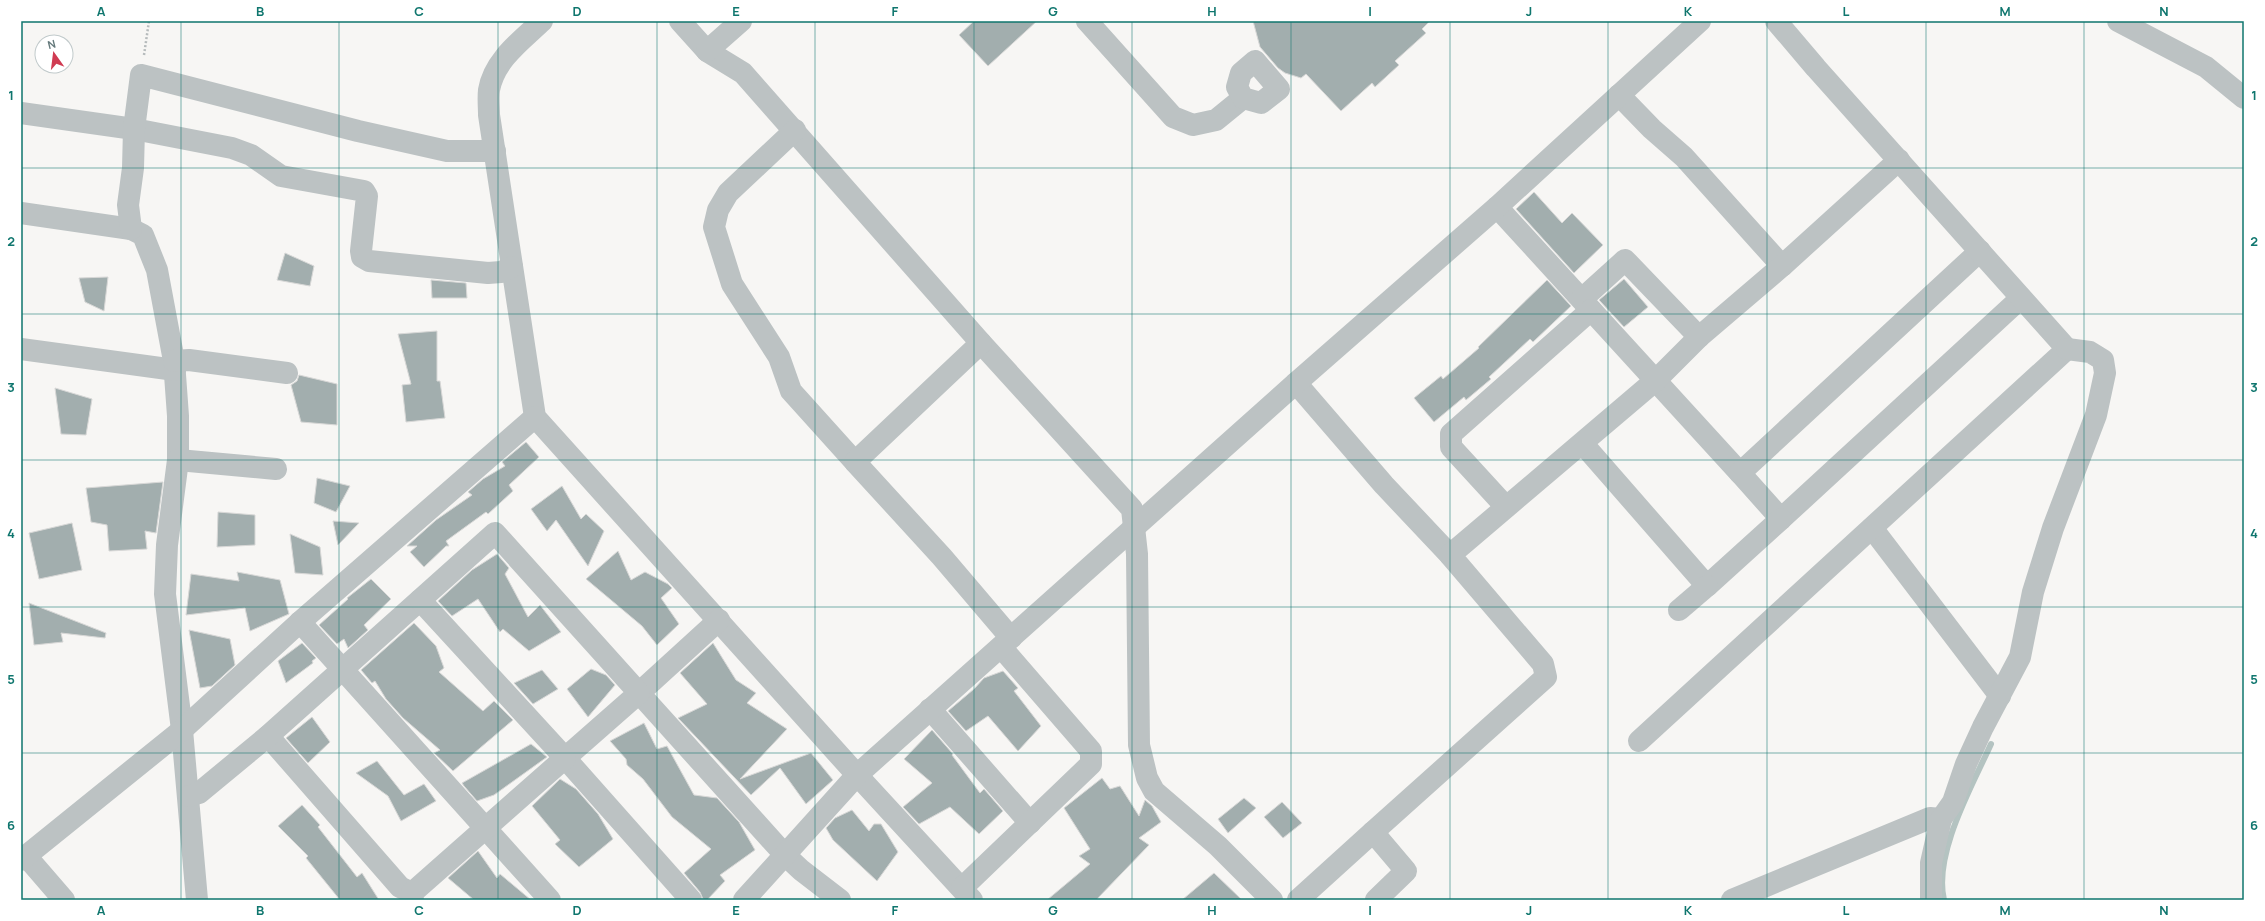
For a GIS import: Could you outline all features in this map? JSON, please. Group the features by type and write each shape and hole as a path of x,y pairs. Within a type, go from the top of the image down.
{"street":[{"path":"542,21 510,51 498,68 489,89 490,115 495,151 536,417 857,775 967,894 1030,823 1091,764 1091,751 942,557 791,391 780,357 732,284 714,227 718,210 728,193 795,130"},
{"path":"680,21 707,51 743,72 981,343 1132,509 1138,554 1139,745 1147,778 1154,791 1218,846 1261,896"},
{"path":"707,51 741,21"},
{"path":"1087,21 1173,117 1193,125 1216,120 1243,98"},
{"path":"744,900 857,775 1296,383 1497,207 1700,21"},
{"path":"1776,21 2067,350 2090,352 2103,360 2105,373 2096,415 2053,528 2033,592 2020,657 1966,764 1953,802 1941,819 1931,863 1930,900"},
{"path":"2118,21 2206,67 2244,98"},
{"path":"131,229 128,205 133,168 134,130 141,75 358,131 447,151 495,151"},
{"path":"1619,95 1652,129 1684,157 1782,266"},
{"path":"21,113 134,130 242,150 281,176 364,191 367,196 361,251 362,257 369,261 488,273 501,272 512,267"},
{"path":"1450,555 1583,444 1656,380 1699,337 1782,266 1899,160"},
{"path":"1497,207 1782,519"},
{"path":"21,213 131,229 143,235 157,270 175,366 178,416 178,460 167,545 165,594 189,796 197,900"},
{"path":"1740,473 1980,251"},
{"path":"1506,507 1451,447 1450,434 1586,304 1625,260 1699,337"},
{"path":"1679,610 1782,519 2021,298"},
{"path":"855,462 981,343"},
{"path":"21,349 175,366 189,360 287,373"},
{"path":"1639,741 2067,350"},
{"path":"1296,383 1384,485 1450,555 1543,664 1546,677 1298,900"},
{"path":"64,900 24,858 182,730 300,622 536,417"},
{"path":"1583,444 1707,586"},
{"path":"178,460 276,469"},
{"path":"1872,528 2000,696"},
{"path":"189,796 199,793 268,736 342,668 495,533 785,855 801,870 840,900"},
{"path":"420,600 565,758 691,900"},
{"path":"268,736 400,887 412,896 719,620"},
{"path":"300,622 550,900"},
{"path":"930,709 1030,823"},
{"path":"1732,900 1930,818 1941,819"},
{"path":"1373,832 1406,871 1376,900"}],"path":[{"path":"141,75 149,21"}],"building":[{"path":"974,21 1037,21 988,66 959,35"},
{"path":"1253,21 1430,21 1422,29 1426,33 1395,61 1399,65 1375,87 1372,83 1341,111 1306,74 1301,78 1285,73 1278,68 1260,47"},
{"path":"1534,192 1562,223 1572,213 1603,245 1574,273 1516,209"},
{"path":"285,253 314,266 310,286 277,280"},
{"path":"108,277 104,311 85,302 79,278"},
{"path":"1624,279 1648,307 1624,327 1599,300"},
{"path":"431,280 466,283 467,298 432,298"},
{"path":"1547,280 1571,306 1533,342 1530,339 1489,377 1491,379 1466,400 1464,397 1434,422 1414,398 1441,376 1443,379 1479,348 1478,347"},
{"path":"437,331 437,381 440,381 445,418 406,422 402,385 411,384 398,334"},
{"path":"299,375 337,384 337,425 301,422 291,385 297,381"},
{"path":"55,388 92,399 86,435 61,434"},
{"path":"526,442 539,457 509,485 513,491 488,514 486,512 446,541 449,546 446,546 424,567 410,552 417,546 407,546 436,520 472,495 468,492 483,479 505,466 502,462"},
{"path":"317,478 350,486 336,512 314,503"},
{"path":"163,482 156,533 145,531 147,549 109,551 107,525 91,522 86,488"},
{"path":"562,486 581,519 586,514 604,531 588,566 556,520 547,531 531,509"},
{"path":"218,512 255,515 255,545 217,547"},
{"path":"333,521 359,523 338,545"},
{"path":"72,523 82,570 39,579 29,533"},
{"path":"290,534 320,547 323,575 295,573"},
{"path":"618,551 631,580 645,572 668,584 672,588 661,598 679,624 657,645 642,626 586,579"},
{"path":"497,554 509,568 505,574 528,617 540,605 561,632 529,651 503,629 500,632 478,599 452,616 438,601 472,570"},
{"path":"237,572 280,580 289,614 250,631 245,608 186,615 191,574 239,581"},
{"path":"371,579 391,599 364,625 368,630 348,648 344,639 337,644 319,625 348,599 347,598"},
{"path":"29,603 106,633 105,638 61,633 63,642 34,645"},
{"path":"414,623 436,646 444,668 439,672 483,711 494,701 513,720 453,771 434,753 440,750 403,718 386,699 375,681 372,683 361,670"},
{"path":"189,630 230,639 235,665 212,686 200,688"},
{"path":"302,643 316,658 312,661 313,663 286,683 278,661"},
{"path":"713,643 736,680 756,693 747,703 787,729 740,779 811,753 833,780 806,804 780,768 751,795 678,718 707,704 680,673"},
{"path":"591,669 606,675 615,685 588,717 567,689"},
{"path":"542,670 558,689 533,704 514,683"},
{"path":"1003,671 1018,688 1014,691 1041,726 1018,751 988,716 966,731 948,711 974,689 984,678"},
{"path":"312,717 330,742 308,763 286,738"},
{"path":"644,723 657,749 667,746 694,795 717,798 739,822 755,850 720,875 725,881 707,900 703,899 700,892 684,873 711,849 672,817 643,779 627,765 626,759 610,741"},
{"path":"932,730 953,754 952,755 980,793 984,789 1003,811 979,834 950,807 919,824 903,807 932,783 904,759"},
{"path":"531,744 547,757 494,795 477,801 462,783"},
{"path":"377,761 404,795 424,784 436,801 401,821 388,796 356,773"},
{"path":"1102,778 1110,789 1120,786 1139,816 1145,800 1152,806 1161,822 1139,838 1149,845 1096,900 1047,900 1090,864 1079,856 1090,849 1064,808"},
{"path":"560,779 576,789 598,814 613,839 579,867 555,844 560,840 532,806"},
{"path":"1244,798 1256,808 1228,833 1218,819"},
{"path":"1282,802 1302,823 1283,838 1264,817"},
{"path":"302,805 320,825 318,827 357,877 362,873 379,900 340,900 306,858 308,856 278,826"},
{"path":"852,810 869,831 874,824 881,824 898,852 877,881 833,840 826,828 835,818"},
{"path":"478,851 497,878 500,874 531,900 474,900 448,878"},
{"path":"1214,873 1242,900 1182,900"}],"waterway":[{"path":"1944,900 1942,882 1944,862 1949,842 1956,820 1991,744"}]}
